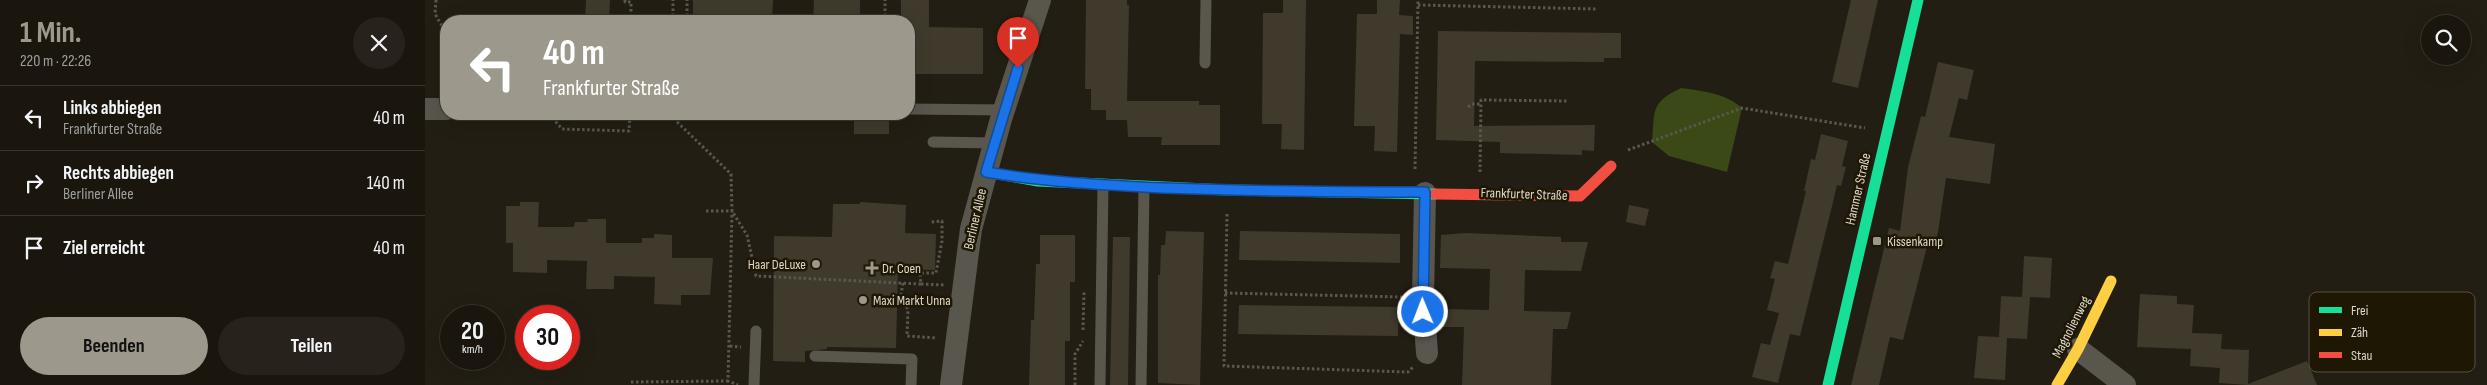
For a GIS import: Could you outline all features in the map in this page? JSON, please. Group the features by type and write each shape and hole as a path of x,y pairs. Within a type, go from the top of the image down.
{"street":[{"name":"Berliner Allee","path":"951,385 971,229 994,143 1040,0"},
{"name":"Hammer Straße","path":"1828,385 1918,0"},
{"path":"425,109 440,109"},
{"name":"Frankfurter Straße","path":"986,172 1038,181 1144,187 1580,196 1611,166"},
{"path":"1420,192 1423,298 1427,353"},
{"name":"Magnolienweg","path":"2057,385 2079,349 2111,281"},
{"path":"2079,349 2125,385"}],"lane":[{"path":"1205,62 1207,0"},
{"path":"915,109 1005,110"},
{"path":"933,142 994,143"},
{"path":"1100,385 1103,185"},
{"path":"1141,385 1144,187"},
{"path":"754,385 756,331"},
{"path":"815,356 912,359 911,385"}],"path":[{"path":"436,0 435,14 440,22"},
{"path":"625,0 625,2 631,2 631,15"},
{"path":"673,0 673,15"},
{"path":"687,0 687,15"},
{"path":"885,0 885,15"},
{"path":"1418,0 1420,192"},
{"path":"1418,5 1597,9"},
{"path":"1480,193 1481,100 1569,101"},
{"path":"1468,107 1472,104 1481,104"},
{"path":"1611,166 1629,150 1742,108 1886,132"},
{"path":"554,120 562,129 629,132 630,120"},
{"path":"675,120 731,174 733,210 727,381"},
{"path":"1227,190 1224,366 1408,372 1427,353"},
{"path":"706,211 733,210"},
{"path":"733,210 747,235 756,276 942,285"},
{"name":"Berliner Allee","path":"921,284 920,273 936,273 943,241 942,221 931,222"},
{"path":"903,283 901,294 908,310 907,336 956,339"},
{"path":"1075,385 1075,354 1083,344 1085,288"},
{"path":"1225,293 1423,298"},
{"path":"631,382 727,381 739,385"}],"green space":[{"path":"1681,88 1721,96 1742,108 1727,172 1669,156 1652,142 1654,115 1659,103 1671,93"}],"building":[{"path":"586,0 610,0 609,15 585,15"},
{"path":"693,0 773,0 772,15 693,15"},
{"path":"814,0 860,0 860,15 813,15"},
{"path":"901,0 929,0 929,27 983,28 983,74 915,74 915,15 901,15"},
{"path":"1086,0 1127,0 1127,5 1129,5 1127,101 1199,101 1199,105 1220,105 1220,145 1161,145 1162,137 1128,137 1127,120 1106,120 1106,110 1091,110 1091,89 1085,89"},
{"path":"1283,0 1306,0 1304,150 1281,149 1282,124 1262,124 1263,13 1283,13"},
{"path":"1377,0 1400,0 1399,15 1413,16 1413,35 1400,34 1397,152 1374,151 1375,126 1354,126 1357,14 1377,14"},
{"path":"1851,0 1878,0 1858,88 1832,82"},
{"path":"1438,31 1621,33 1621,58 1604,58 1604,62 1475,61 1474,126 1595,125 1594,151 1582,150 1582,155 1500,153 1500,142 1436,140"},
{"path":"1938,62 1974,70 1967,100 1959,98 1949,137 1995,144 1990,184 1946,178 1936,240 1929,239 1903,340 1890,337 1879,385 1851,385 1889,228 1900,231 1908,167 1921,116 1925,117"},
{"path":"854,120 889,120 889,134 854,134"},
{"path":"1821,134 1848,141 1842,166 1846,167 1841,186 1837,185 1800,336 1790,334 1778,383 1752,377 1761,343 1770,345 1779,313 1767,310 1775,279 1770,278 1775,261 1788,264 1806,191 1804,191 1811,159 1815,160"},
{"path":"520,202 539,202 538,227 574,227 575,222 588,222 587,219 606,219 606,243 642,243 642,238 654,238 654,234 672,235 672,258 713,258 710,295 681,295 681,305 654,304 655,277 614,276 614,289 586,289 587,261 547,260 547,273 513,272 513,243 506,243 506,206 520,206"},
{"path":"860,202 906,205 905,233 936,234 935,270 898,269 896,348 827,347 827,349 805,351 805,362 773,361 774,236 832,237 833,204 860,204"},
{"path":"1629,205 1649,209 1645,226 1626,222"},
{"path":"1166,231 1204,232 1200,385 1158,383 1158,275 1160,275 1161,245 1165,245"},
{"path":"1240,231 1400,234 1400,263 1239,260"},
{"path":"1466,233 1561,237 1561,242 1588,242 1581,271 1525,270 1524,311 1571,312 1567,329 1553,329 1551,385 1462,385 1464,327 1441,327 1441,309 1489,310 1490,269 1440,268 1441,235"},
{"path":"1040,235 1075,235 1075,282 1070,282 1070,341 1065,341 1065,385 1029,385 1031,320 1034,320 1036,264 1040,264"},
{"path":"1113,237 1130,237 1128,385 1110,385"},
{"path":"2024,256 2052,258 2050,298 2030,297 2027,339 2007,338 2005,380 1974,378 1978,336 1999,337 2001,296 2022,297"},
{"path":"2140,294 2177,296 2177,304 2194,305 2192,333 2222,334 2221,349 2249,350 2248,384 2307,361 2309,372 2312,372 2317,385 2248,385 2219,383 2220,368 2190,366 2191,349 2137,347"},
{"path":"1239,305 1399,307 1398,336 1238,334"}],"traffic: fast":[{"path":"1828,385 1918,0"},
{"path":"986,172 1038,181 1227,190 1435,194"}],"traffic: slow":[{"path":"2057,385 2078,349 2111,281"}],"traffic: jam":[{"path":"1435,194 1580,196 1611,166"}],"place":[{"name":"Kissenkamp","path":"1877,241"},
{"name":"Haar DeLuxe","path":"816,264"},
{"name":"Dr. Coen","path":"872,268"},
{"name":"Maxi Markt Unna","path":"863,300"}],"route":[{"path":"1018,68 986,172 1038,181 1089,185 1227,190 1425,192 1423,312"}]}
